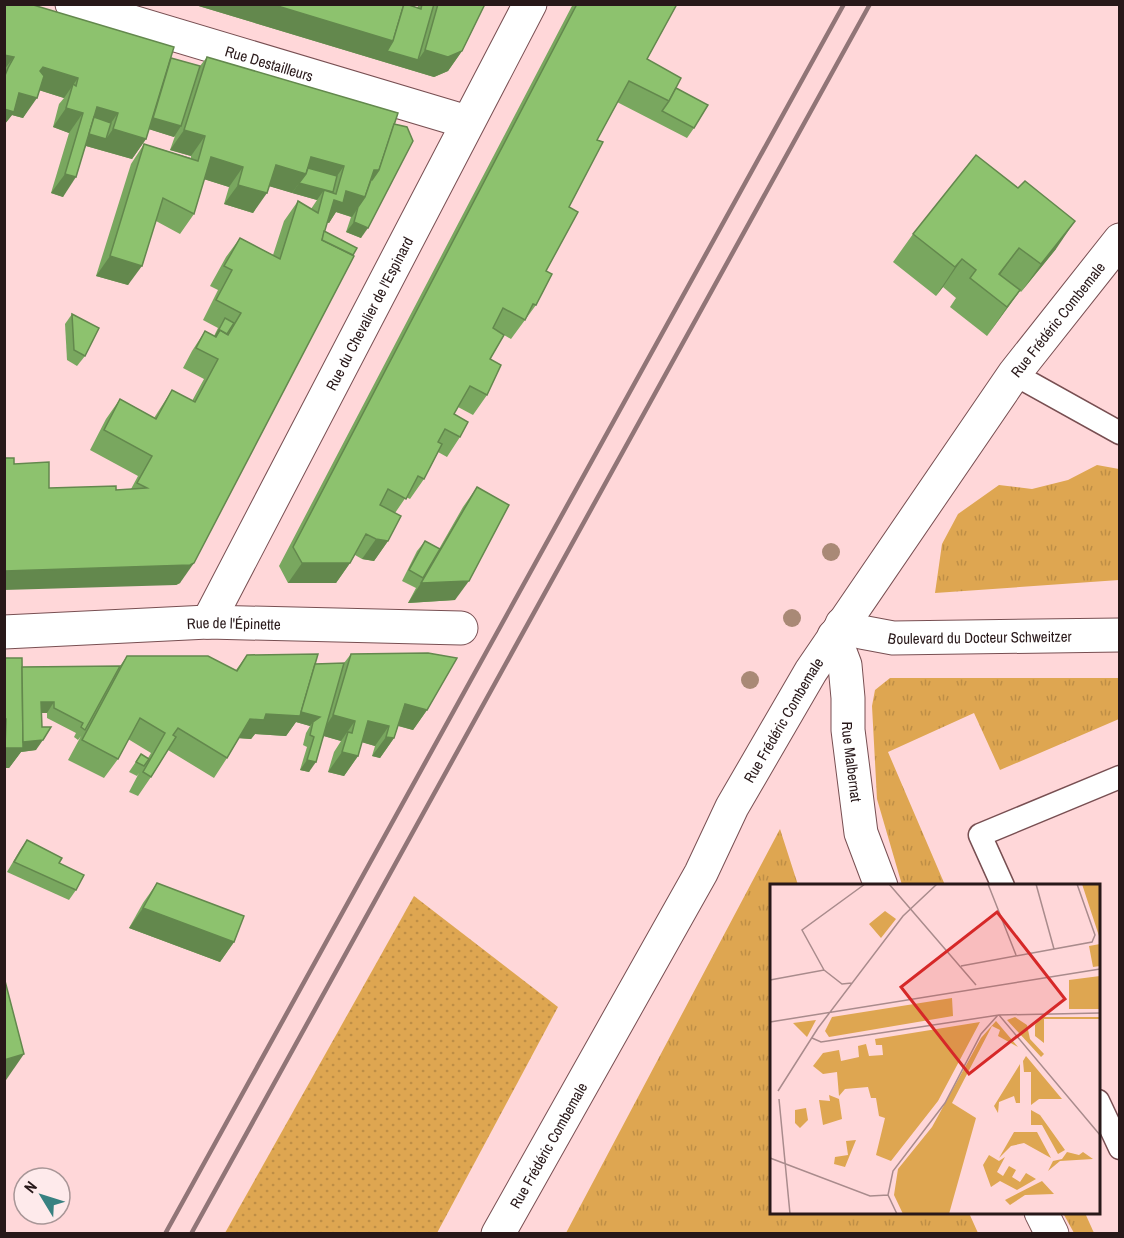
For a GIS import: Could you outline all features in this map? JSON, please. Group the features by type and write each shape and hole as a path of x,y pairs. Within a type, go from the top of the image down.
{"street":[{"name":"Rue Destailleurs","path":"72,4 467,122"},
{"name":"Rue du Chevalier de l'Espinard","path":"208,622 530,4"},
{"name":"Rue Frédéric Combemale","path":"498,1233 701,873 732,807 811,671 1014,374 1119,240"},
{"name":"Rue de l'Épinette","path":"4,632 208,622 461,627"},
{"name":"Boulevard du Docteur Schweitzer","path":"838,630 893,638 1119,635"},
{"name":"Rue Malbernat","path":"838,630 849,699 848,730 861,833 881,884"},
{"path":"1042,1214 1052,1233"}],"lane":[{"path":"1014,374 1119,433"},
{"path":"1003,884 980,835 1119,777"},
{"path":"1100,1105 1119,1148"}],"green space":[{"path":"1097,465 1119,469 1119,580 935,593 942,544 958,514 999,485 1032,489 1068,480"},
{"path":"890,678 1119,678 1119,719 1000,770 974,713 888,752 945,884 902,884 877,799 872,706 875,690"},
{"path":"780,829 798,884 770,884 770,1214 969,1214 978,1233 566,1233"},
{"path":"414,896 558,1007 437,1233 225,1233"},
{"path":"1064,1214 1085,1214 1094,1233 1074,1233"}],"building":[{"path":"4,4 30,4 174,47 146,139 113,129 118,113 97,107 76,177 65,174 83,113 66,108 73,84 76,86 78,78 43,67 40,71 44,76 37,98 19,93 14,112 4,109 4,78 14,57 4,55"},
{"path":"271,4 404,4 393,41"},
{"path":"404,4 421,9 422,4 434,4 418,60 387,51 393,41"},
{"path":"438,4 485,4 462,51 448,57 425,50"},
{"path":"577,4 677,4 647,59 681,78 669,101 629,81 597,140 603,142 569,207 578,212 546,271 552,274 536,305 533,304 525,320 503,308 493,328 504,335 490,359 501,365 487,395 470,386 454,414 468,422 460,437 445,429 438,442 442,444 424,479 418,476 406,499 388,489 380,505 401,516 388,541 366,534 350,563 302,563 293,547"},
{"path":"207,57 398,113 379,170 374,170 365,197 346,191 343,203 334,200 322,240 354,256 194,563 190,565 4,571 4,458 14,458 14,464 49,462 49,488 116,486 116,490 147,488 137,483 152,456 104,430 120,399 156,419 172,390 195,402 218,359 196,348 205,331 216,337 220,330 228,335 241,313 216,300 232,270 224,266 240,238 280,259 298,201 318,213 324,190 336,194 344,166 311,157 306,174 276,165 267,193 238,185 243,167 211,157 194,214 163,198 142,266 110,256 144,144 198,161 205,136 184,130"},
{"path":"171,58 200,66 181,126 153,118"},
{"path":"676,88 708,105 694,128 662,111"},
{"path":"94,117 111,123 106,139 89,134"},
{"path":"394,124 407,127 413,141 368,228 354,222 358,207 365,197 371,180 379,170"},
{"path":"976,155 1018,188 1025,181 1075,221 1041,264 1019,248 999,274 1020,290 1007,307 970,278 976,270 962,259 955,267 913,234"},
{"path":"308,168 337,176 333,192 299,183"},
{"path":"324,231 357,248 353,255 322,240"},
{"path":"72,314 99,328 85,356 74,350"},
{"path":"225,318 234,323 227,334 220,330 215,337"},
{"path":"477,487 509,505 469,581 421,583"},
{"path":"425,541 440,549 423,578 409,570"},
{"path":"428,653 457,658 427,710 405,704 394,738 386,737 389,726 368,721 358,756 342,752 348,732 352,733 355,721 333,715 351,654"},
{"path":"318,654 300,716 266,714 264,720 250,719 227,758 178,728 173,735 176,737 151,777 143,772 165,733 140,718 118,759 82,740 127,656 208,656 237,671 247,655"},
{"path":"4,658 22,658 23,748 5,748"},
{"path":"344,663 316,762 307,760 314,737 310,735 313,722 320,717 301,712 315,664"},
{"path":"120,666 85,730 81,727 83,723 54,708 54,702 41,702 42,727 51,727 43,740 23,742 22,667"},
{"path":"141,754 149,759 144,766 136,762"},
{"path":"27,840 62,858 59,863 84,875 76,890 14,862"},
{"path":"157,883 244,916 234,942 143,908"},
{"path":"4,977 24,1054 4,1060"}],"railway":[{"path":"165,1234 844,4"},
{"path":"191,1234 870,4"}]}
